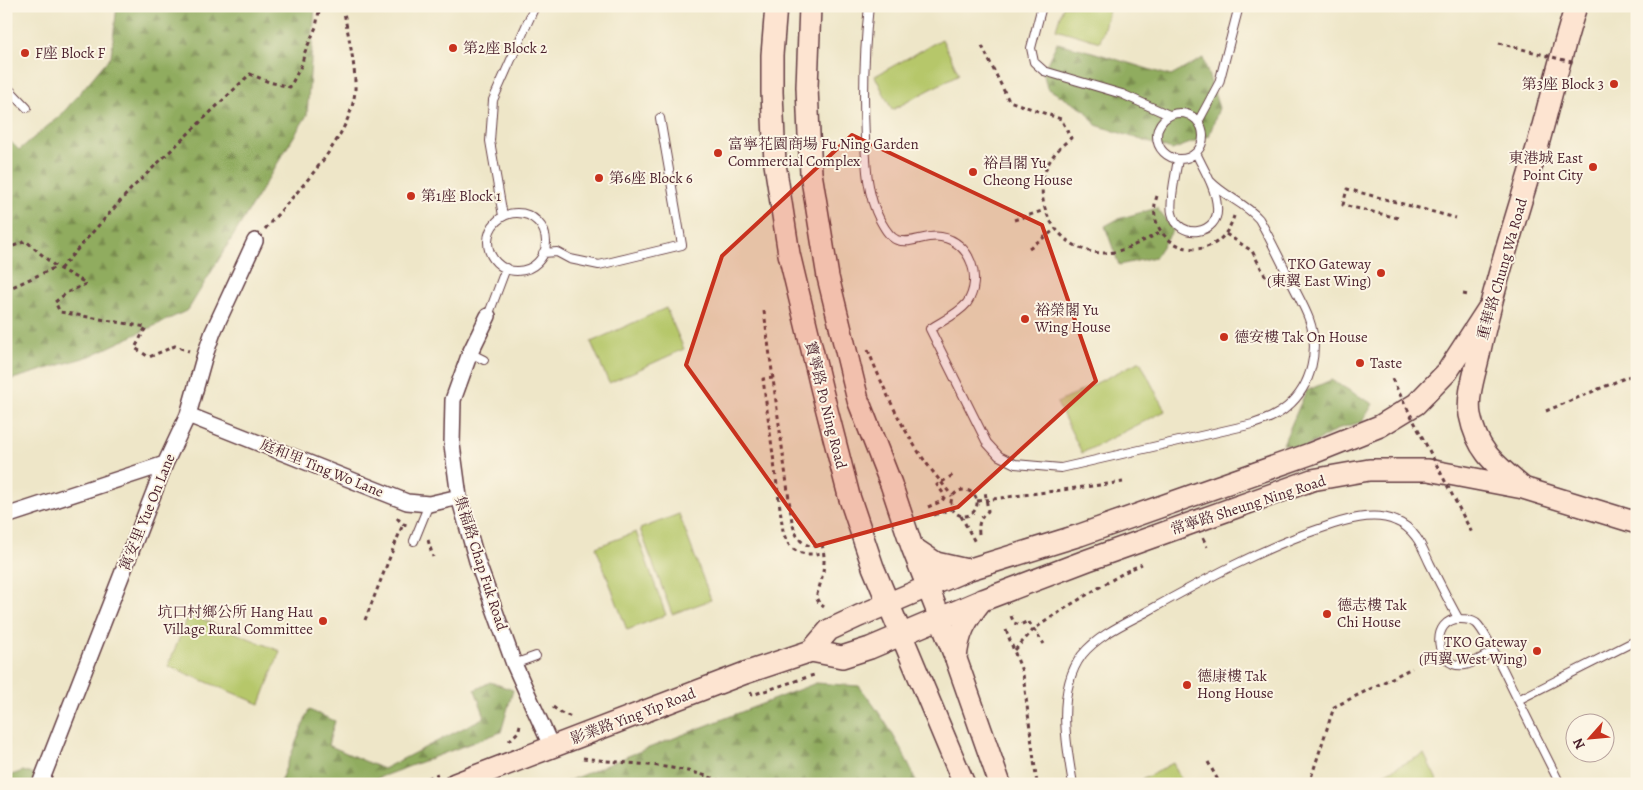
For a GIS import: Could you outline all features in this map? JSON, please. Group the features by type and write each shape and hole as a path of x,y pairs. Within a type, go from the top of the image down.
{"main road":[{"name":"寶寧路 Po Ning Road","path":"776,6 772,83 775,164 789,254 849,496 873,566 964,784"},
{"path":"810,6 807,87 811,173 828,277 858,400 891,484 912,547 956,659 1000,784"},
{"name":"重華路 Chung Wa Road","path":"1523,488 1490,460 1475,437 1470,412 1471,389 1488,309 1537,146 1576,6"},
{"name":"常寧路 Sheung Ning Road","path":"888,603 967,570 1080,535 1310,454 1380,426 1416,404 1447,372 1488,309"},
{"name":"常寧路 Sheung Ning Road","path":"901,634 1088,560 1312,480 1369,470 1428,470 1523,488 1637,523"},
{"path":"912,547 936,564 967,570"},
{"path":"956,659 961,630 967,619 983,600"},
{"name":"影業路 Ying Yip Road","path":"811,651 830,630 888,603"},
{"name":"影業路 Ying Yip Road","path":"455,784 745,673 811,651 842,657 870,648 901,634"},
{"path":"870,648 896,655 915,670"}],"street":[{"name":"寓安里 Yue On Lane","path":"40,784 165,464 188,415 204,358 214,332 254,241"},
{"name":"集福路 Chap Fuk Road","path":"488,316 470,353 453,400 452,445 458,497 477,561 514,664 559,745"},
{"name":"庭和里 Ting Wo Lane","path":"188,415 406,502 429,504 458,497"},
{"path":"6,516 165,464"}],"lane":[{"path":"503,216 490,141 493,100 535,6"},
{"path":"869,6 863,111 869,190 873,206 880,221 894,238 910,242 921,237 943,237 954,242 964,250 970,259 974,271 972,294 958,312 930,329 987,443 992,450 1007,461 1024,466 1061,468 1253,424 1271,418 1287,407 1300,393 1309,376 1314,357 1314,338 1309,319 1258,219 1250,209 1218,190 1210,181"},
{"path":"1042,6 1031,48 1038,67 1051,74 1122,94 1169,115"},
{"path":"1198,122 1219,83 1239,6"},
{"path":"6,86 27,108"},
{"path":"1177,112 1185,113 1193,116 1198,122 1203,135 1200,148 1190,157 1178,160 1164,154 1159,148 1156,132 1158,125 1169,115 1177,112"},
{"path":"543,253 557,252 570,259 599,264 682,246 660,118"},
{"path":"1178,160 1171,208 1175,222 1190,232 1199,232 1208,228 1214,221 1218,208 1210,181 1196,153"},
{"path":"520,213 536,221 542,228 545,236 546,245 538,261 523,270 506,268 498,263 492,256 489,248 488,238 491,229 503,216 520,213"},
{"path":"488,316 506,268"},
{"path":"470,353 484,360"},
{"path":"414,541 429,504"},
{"path":"1073,784 1066,743 1066,695 1069,681 1082,655 1104,636 1172,598 1255,556 1298,537 1323,527 1350,520 1377,516 1395,520 1404,525 1418,539 1458,618"},
{"path":"1493,652 1464,665 1455,664 1447,660 1441,653 1438,644 1439,635 1442,628 1449,621 1458,618 1476,623 1493,652 1560,784"},
{"path":"1518,700 1637,640"},
{"path":"514,664 536,656"}],"path":[{"path":"6,290 58,268 131,189 250,74 269,82 290,87 302,64 304,54 316,27 320,6"},
{"path":"254,241 326,156 352,111 355,89 354,74 342,6"},
{"path":"1499,43 1575,63"},
{"path":"982,46 1009,101 1061,119 1071,138 1060,147 1052,158 1042,183 1045,210 1056,229 1065,239 1077,247 1104,253 1132,246 1162,232"},
{"path":"1398,218 1343,205 1346,189 1456,218"},
{"path":"1014,220 1045,210"},
{"path":"1028,248 1056,229"},
{"path":"1226,234 1252,252 1269,283"},
{"path":"6,249 26,241 58,268 86,284 68,292 55,302 60,312 146,327 135,348 149,357 175,346 204,358"},
{"path":"1463,294 1469,295"},
{"path":"764,311 792,522 800,542 813,547 822,545 824,553 822,580 816,597 824,607"},
{"path":"865,342 890,401 913,444 952,496"},
{"path":"1546,411 1637,372"},
{"path":"773,378 763,379 783,531 786,541 792,548 809,556 824,553"},
{"path":"1392,379 1472,533"},
{"path":"928,507 942,501 944,498 943,493 938,485 953,475"},
{"path":"977,501 1123,482"},
{"path":"961,516 973,513 977,505 973,493 964,490 956,492 950,500 952,509 961,516 976,544"},
{"path":"980,534 978,524 981,517 988,510 986,491"},
{"path":"934,515 952,509"},
{"path":"365,620 403,524"},
{"path":"429,534 428,540 434,557"},
{"path":"1015,650 1034,629 1095,589 1151,560"},
{"path":"1635,568 1637,561"},
{"path":"1011,616 1014,623 1020,625 1028,621 1044,644"},
{"path":"1006,630 1023,674 1037,784"},
{"path":"1309,784 1334,708 1412,668"},
{"path":"551,702 554,707"},
{"path":"559,745 574,756 690,771 727,784"},
{"path":"1208,762 1220,784"}],"highlighted area":[{"path":"852,135 1042,225 1096,381 958,507 816,546 686,365 722,256"}],"green space":[{"path":"117,6 315,6 307,115 188,310 90,356 6,381 6,137 19,150 62,114 111,56"},
{"path":"1063,6 1110,6 1100,42 1056,29"},
{"path":"942,39 959,74 892,110 875,76"},
{"path":"1057,43 1171,76 1203,58 1219,108 1209,136 1172,150 1096,125 1086,111 1047,88 1043,71"},
{"path":"1157,208 1173,230 1155,257 1119,265 1105,226 1118,219"},
{"path":"666,308 684,349 609,383 591,342"},
{"path":"1140,361 1165,411 1082,453 1057,403"},
{"path":"1331,380 1373,404 1362,422 1340,428 1301,450 1283,444 1306,391"},
{"path":"679,514 711,600 672,614 640,529"},
{"path":"636,532 666,615 627,630 596,547"},
{"path":"189,614 280,651 260,704 168,666"},
{"path":"490,682 513,690 501,732 362,784 276,784 280,782 309,710 335,721 328,745 383,769 485,717 475,690"},
{"path":"816,683 859,686 892,733 917,784 561,784 628,756"},
{"path":"1424,754 1439,784 1383,784 1379,776"},
{"path":"1173,763 1183,784 1134,784"},
{"path":"23,771 52,780 49,784 6,784 6,777"}],"place":[{"name":"第2座 Block 2","path":"453,48"},
{"name":"F座 Block F","path":"25,53"},
{"name":"第3座 Block 3","path":"1614,84"},
{"name":"富寧花園商場 Fu Ning Garden Commercial Complex","path":"718,153"},
{"name":"東港城 East Point City","path":"1593,167"},
{"name":"裕昌閣 Yu Cheong House","path":"973,172"},
{"name":"第6座 Block 6","path":"599,178"},
{"name":"第1座 Block 1","path":"411,196"},
{"name":"TKO Gateway (東翼 East Wing)","path":"1381,273"},
{"name":"裕榮閣 Yu Wing House","path":"1025,319"},
{"name":"德安樓 Tak On House","path":"1224,337"},
{"name":"Taste","path":"1360,363"},
{"name":"德志樓 Tak Chi House","path":"1327,614"},
{"name":"坑口村鄉公所 Hang Hau Village Rural Committee","path":"323,621"},
{"name":"TKO Gateway (西翼 West Wing)","path":"1537,651"},
{"name":"德康樓 Tak Hong House","path":"1187,685"}]}
